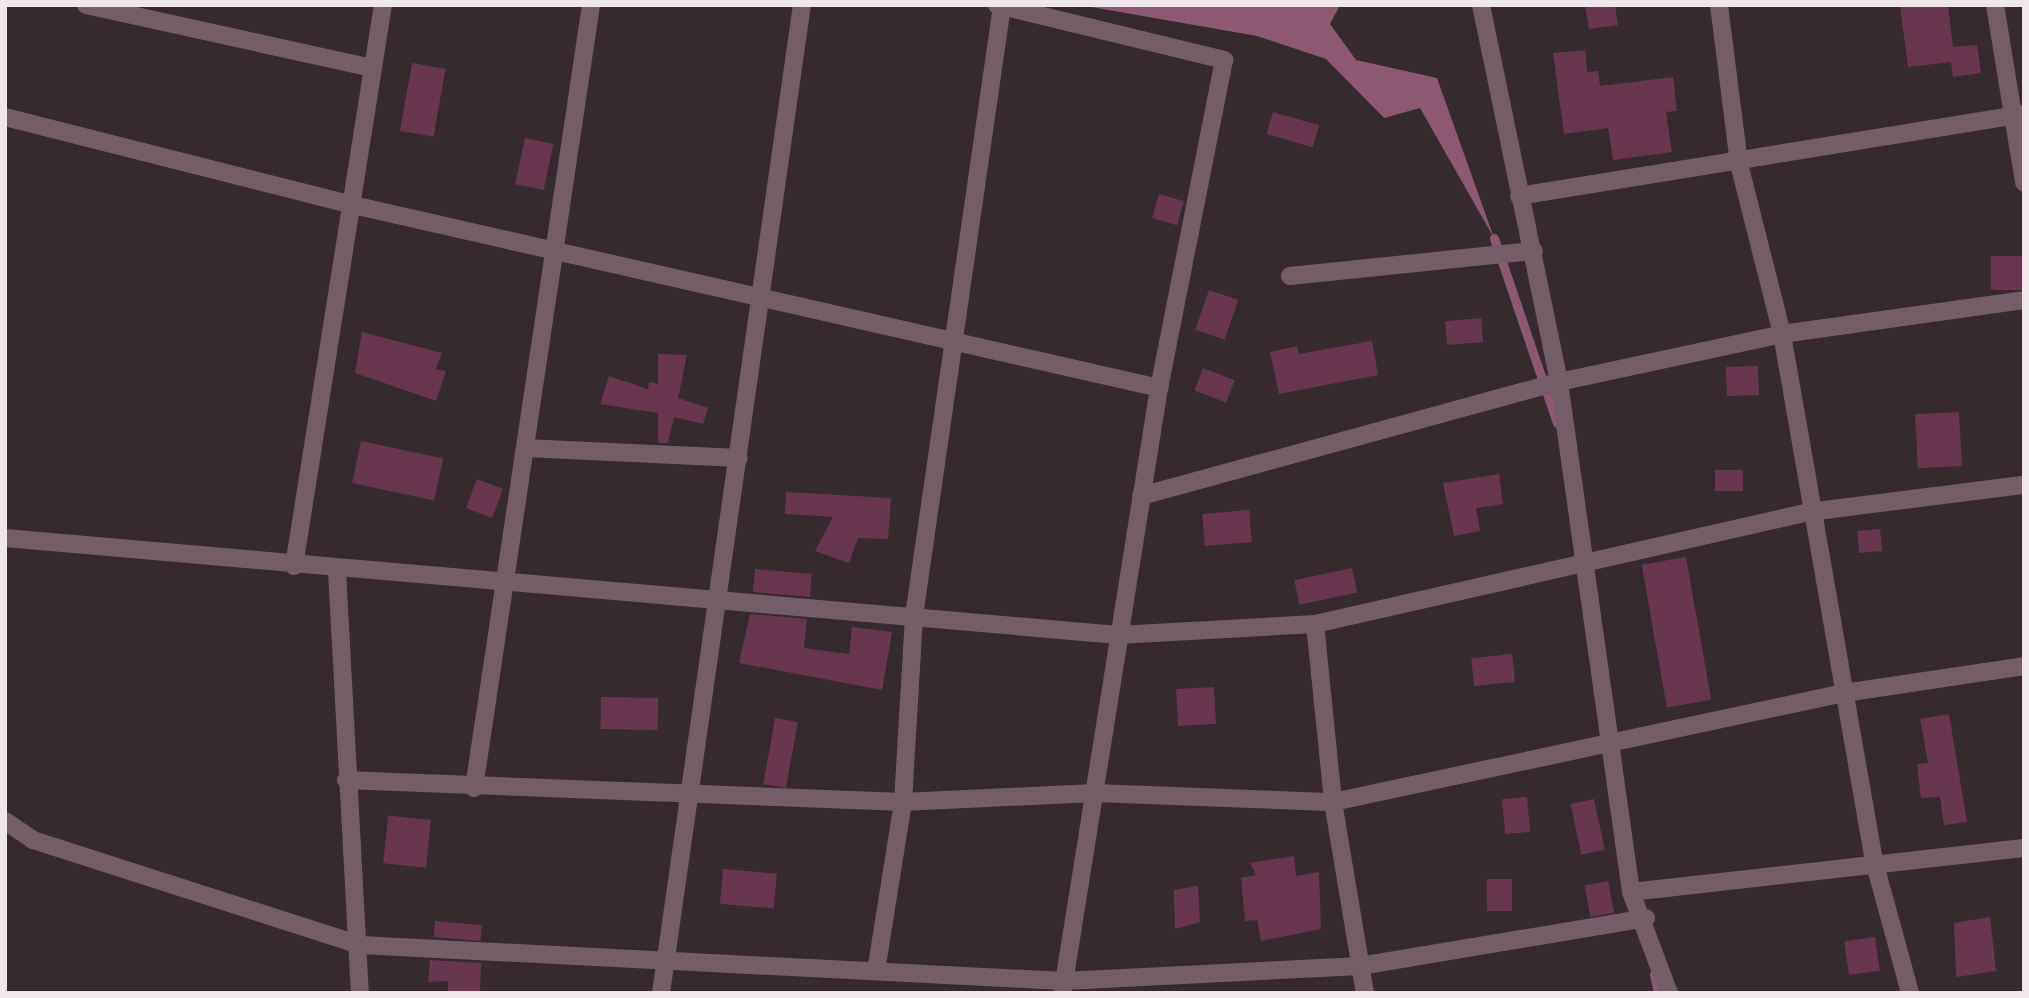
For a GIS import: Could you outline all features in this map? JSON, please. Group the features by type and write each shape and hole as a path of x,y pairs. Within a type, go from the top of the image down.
{"street":[{"path":"86,5 372,68"},
{"path":"294,566 383,5"},
{"path":"474,788 591,5"},
{"path":"661,993 692,796 802,5"},
{"path":"1481,5 1559,382 1612,740 1631,892 1646,918 1669,993"},
{"path":"1719,5 1739,164 1782,334 1809,512 1874,861 1910,993"},
{"path":"1995,5 2018,115 2024,183"},
{"path":"876,971 903,802 914,616 1000,6 1224,60 1158,388 1063,987"},
{"path":"1519,196 1739,164 2018,115"},
{"path":"5,117 353,205 1158,388"},
{"path":"1290,276 1534,251"},
{"path":"1141,496 1559,382 1782,334 2024,300"},
{"path":"525,448 739,458"},
{"path":"5,538 337,571 504,580 1118,635 1315,624 1809,512 2024,485"},
{"path":"337,571 346,780 360,945 360,993"},
{"path":"1315,624 1333,802 1365,993"},
{"path":"346,780 474,788 903,802 1095,793 1333,802 1612,740 1844,693 2024,666"},
{"path":"5,821 33,840 360,945 876,971 1063,987 1360,966 1646,918"},
{"path":"1631,892 1874,861 2024,848"}],"shaded area":[{"path":"1080,5 1340,5 1330,24 1356,60 1437,78 1494,238 1420,108 1384,118 1326,59 1257,36"}],"building":[{"path":"1585,5 1615,5 1618,25 1589,29"},
{"path":"1900,5 1948,5 1953,47 1977,45 1981,73 1953,77 1951,62 1908,67"},
{"path":"1585,50 1587,72 1598,71 1600,86 1673,77 1677,111 1666,112 1672,152 1613,160 1608,128 1564,134 1553,53"},
{"path":"412,63 445,69 434,137 400,131"},
{"path":"1273,112 1319,125 1313,147 1267,134"},
{"path":"525,138 553,144 544,190 515,184"},
{"path":"1159,194 1184,201 1177,225 1152,218"},
{"path":"1991,256 2023,256 2023,290 1991,290"},
{"path":"1209,290 1238,300 1225,340 1195,330"},
{"path":"1481,318 1483,342 1447,345 1445,321"},
{"path":"362,332 442,353 436,369 446,371 436,401 355,373"},
{"path":"1372,341 1378,375 1279,394 1270,352 1297,346 1299,354"},
{"path":"658,354 687,355 678,398 708,408 703,424 674,417 668,443 658,443 658,413 600,404 609,376 648,389 649,382 658,384"},
{"path":"1758,366 1759,395 1727,396 1726,367"},
{"path":"1203,368 1235,380 1226,403 1194,390"},
{"path":"1959,412 1962,466 1918,468 1915,414"},
{"path":"361,441 443,458 434,501 352,483"},
{"path":"1715,470 1743,470 1743,491 1715,491"},
{"path":"1499,474 1503,504 1476,508 1480,531 1454,536 1443,483"},
{"path":"477,479 503,489 492,518 466,508"},
{"path":"786,492 891,498 888,539 858,538 849,563 815,551 833,517 785,514"},
{"path":"1249,510 1252,542 1205,546 1202,514"},
{"path":"1880,529 1882,551 1859,553 1857,531"},
{"path":"1686,557 1711,700 1667,708 1642,565"},
{"path":"1352,568 1357,592 1299,605 1294,580"},
{"path":"755,569 812,574 810,597 753,592"},
{"path":"750,614 807,619 804,648 849,654 852,627 892,632 882,690 739,663"},
{"path":"1512,654 1515,682 1474,686 1471,658"},
{"path":"1214,687 1216,724 1178,726 1176,689"},
{"path":"601,697 658,698 657,730 600,729"},
{"path":"1949,714 1967,822 1944,825 1940,797 1921,798 1917,764 1928,763 1920,719"},
{"path":"775,718 798,722 786,788 763,784"},
{"path":"1527,797 1530,832 1505,834 1502,799"},
{"path":"1594,799 1605,850 1581,855 1571,804"},
{"path":"388,816 431,820 426,868 383,863"},
{"path":"1294,856 1296,876 1319,872 1321,929 1261,941 1257,920 1245,921 1241,878 1256,875 1250,863"},
{"path":"723,869 777,874 774,909 720,904"},
{"path":"1487,879 1512,879 1512,911 1487,911"},
{"path":"1608,881 1614,912 1591,917 1584,886"},
{"path":"1198,886 1200,922 1175,929 1174,890"},
{"path":"1990,917 1996,971 1956,977 1954,923"},
{"path":"435,921 482,925 480,941 434,937"},
{"path":"1875,937 1880,971 1849,975 1844,941"},
{"path":"430,960 481,963 480,993 448,993 448,981 428,982"}],"waterway":[{"path":"1494,238 1557,423"},
{"path":"1654,974 1658,993"}]}
